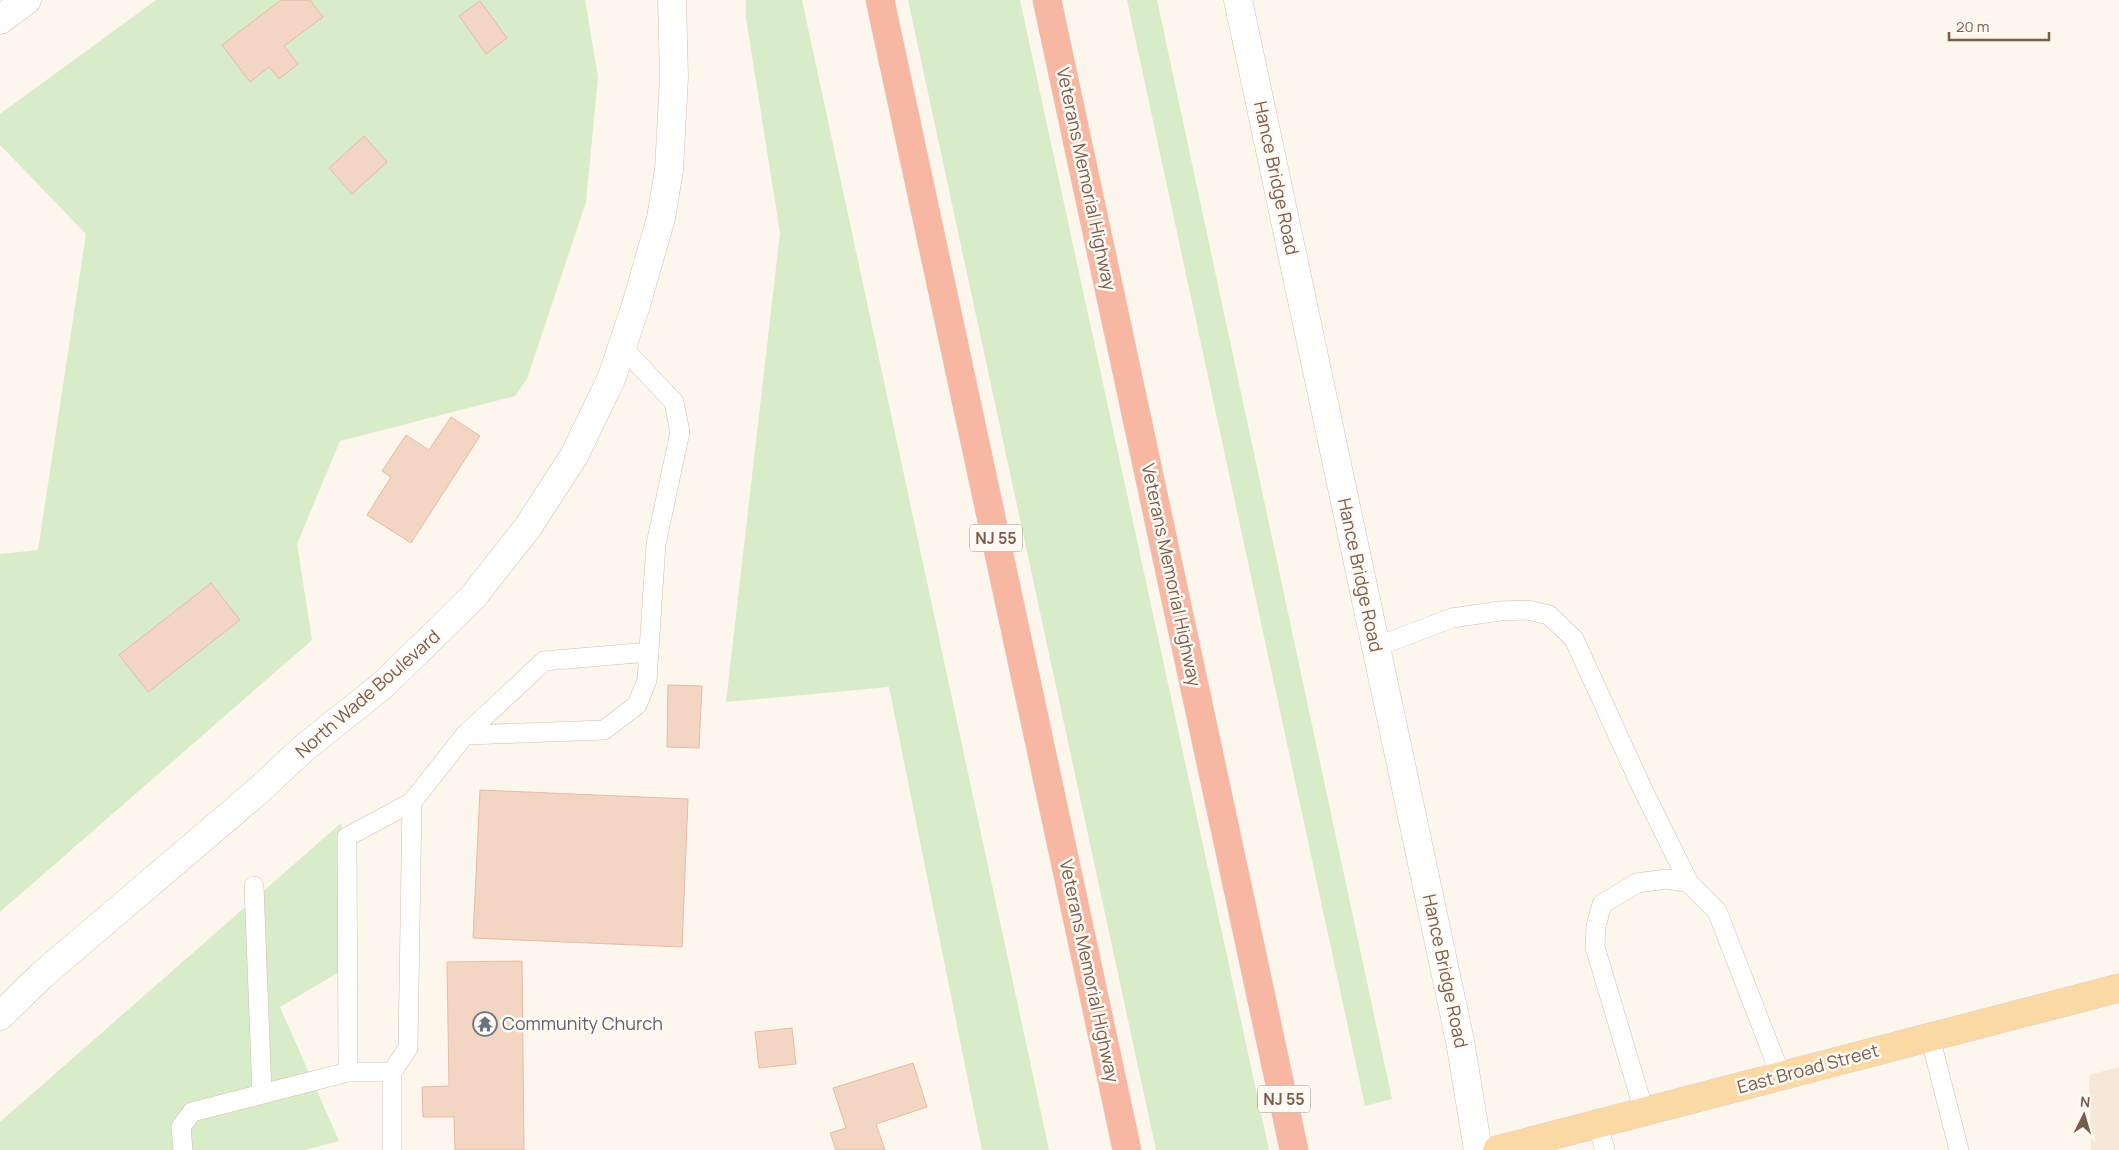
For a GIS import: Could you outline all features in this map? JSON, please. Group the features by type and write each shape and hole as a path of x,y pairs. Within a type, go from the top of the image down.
{"highway":[{"name":"Veterans Memorial Highway","path":"880,0 1128,1150"},
{"name":"Veterans Memorial Highway","path":"1047,0 1294,1150"}],"main road":[{"path":"0,20 27,0"},
{"name":"North Wade Boulevard","path":"0,1016 42,975 236,810 304,748 383,685 473,597 528,527 574,456 612,377 661,218 669,170 674,77 672,0"},
{"name":"Hance Bridge Road","path":"1238,0 1460,1041 1478,1150"},
{"name":"East Broad Street","path":"1497,1150 2119,988"}],"lane":[{"path":"466,735 604,730 637,705 647,680 656,544 680,432 674,402 622,347"},
{"path":"1376,647 1452,618 1500,610 1528,610 1549,615 1574,639 1643,790 1689,883 1717,911 1781,1076"},
{"path":"348,1072 346,837 412,802 466,735 544,661 649,652"},
{"path":"392,1150 392,1072 408,1048 412,802"},
{"path":"1644,1111 1595,947 1596,926 1602,904 1637,883 1666,879 1689,883"},
{"path":"254,886 262,1094"},
{"path":"1930,1037 1959,1150"},
{"path":"183,1150 181,1127 192,1112 348,1072 392,1072"},
{"path":"1597,1123 1604,1150"}],"shaded area":[{"path":"2119,1067 2119,1150 2091,1150 2089,1075"}],"green space":[{"path":"156,0 585,0 598,77 586,202 527,379 515,396 340,441 297,544 312,640 0,912 0,554 38,550 86,234 0,145 0,114"},
{"path":"746,0 802,0 1049,1150 982,1150 889,687 726,702 780,233 746,18"},
{"path":"908,0 1020,0 1269,1150 1156,1150"},
{"path":"1127,0 1157,0 1392,1099 1365,1106"},
{"path":"341,823 344,842 339,972 280,1007 339,1141 305,1150 0,1150 0,1122"}],"building":[{"path":"281,0 310,0 323,17 284,46 298,64 279,79 269,67 250,82 222,45"},
{"path":"480,1 507,38 486,54 459,16"},
{"path":"364,136 387,162 352,194 329,168"},
{"path":"451,417 480,436 411,543 367,515 391,477 382,471 406,435 429,450"},
{"path":"211,583 240,620 148,692 119,655"},
{"path":"668,685 702,686 699,748 667,747"},
{"path":"480,790 688,799 682,947 473,938"},
{"name":"Community Church","path":"522,961 524,1150 455,1150 454,1117 423,1117 422,1087 449,1086 447,962"},
{"path":"792,1028 796,1064 759,1068 755,1032"},
{"path":"913,1063 927,1107 876,1124 885,1150 836,1150 830,1133 846,1128 833,1088"}],"place":[{"name":"Community Church","path":"485,1024"}]}
